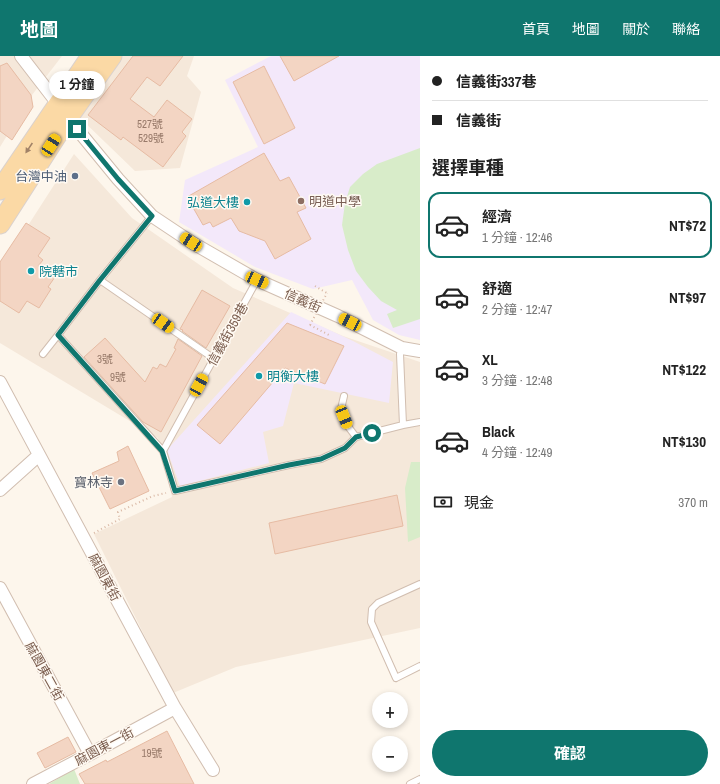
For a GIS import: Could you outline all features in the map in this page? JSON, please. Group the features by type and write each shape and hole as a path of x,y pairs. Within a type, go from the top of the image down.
{"main road":[{"path":"0,224 63,111 91,56"},
{"path":"0,190 63,111 112,56"}],"street":[{"name":"信義街","path":"21,56 118,179 152,216 191,242 257,280 338,316 402,348 420,351"},
{"name":"麻園東街","path":"0,382 175,708 213,770"},
{"path":"0,490 39,455"},
{"name":"麻園東二街","path":"0,588 90,754"},
{"name":"麻園東一街","path":"33,784 175,708"}],"lane":[{"path":"43,354 152,216"},
{"path":"100,280 213,358"},
{"name":"信義街359巷","path":"162,451 257,280"},
{"path":"58,335 162,451 175,491 321,459 345,448 356,437 420,422"},
{"path":"402,348 400,354 403,425"},
{"path":"344,396 341,409 347,425 356,437"},
{"path":"420,584 378,603 372,609 371,622 396,678 420,666"},
{"path":"410,784 420,779"}],"path":[{"path":"315,286 327,293 310,325 329,335"},
{"path":"84,538 120,519 118,512 153,496 175,491"}],"shaded area":[{"path":"0,56 62,56 32,95 0,147"},
{"path":"122,56 194,56 187,76 201,92 180,168 135,171 78,116"},
{"name":"明道中學","path":"271,56 420,56 420,340 399,335 373,320 352,280 313,289 255,267 179,222 185,180 258,147 225,80"},
{"path":"74,154 132,218 233,288 343,336 420,362 420,628 236,667 173,693 94,534 172,497 158,438 0,343 0,269"},
{"path":"291,312 353,341 393,362 389,403 294,383 283,426 263,432 269,463 180,486 167,450"}],"green space":[{"path":"420,148 420,319 393,328 387,314 397,310 381,301 356,271 348,250 342,225 345,203 350,187 363,174 377,164"},
{"path":"411,462 420,462 420,537 408,542 405,488"},
{"path":"74,769 80,784 49,784"}],"building":[{"path":"133,56 183,56 160,86 147,77 130,99 154,117 167,100 192,119 182,132 186,136 163,167 123,137 121,140 88,115"},
{"path":"280,56 339,56 294,81"},
{"path":"7,63 31,95 33,107 12,140 0,131 0,66"},
{"path":"264,66 295,128 264,144 233,82"},
{"name":"弘道大樓","path":"264,153 280,181 289,177 306,208 297,212 311,239 275,259 265,241 239,231 231,218 213,227 210,222 203,225 187,197"},
{"name":"院轄市","path":"26,223 50,238 38,256 43,260 38,266 55,277 48,287 51,289 39,308 27,301 19,313 0,301 0,262"},
{"path":"202,290 230,306 206,348 180,329"},
{"name":"明衡大樓","path":"287,323 344,346 325,384 285,368 220,444 197,425"},
{"path":"105,338 145,382 153,367 157,369 160,364 166,367 176,349 174,348 178,339 202,356 161,432 143,422 84,357"},
{"name":"寶林寺","path":"128,446 149,491 110,509 92,473 119,461 117,452"},
{"path":"397,495 403,526 275,554 269,523"},
{"path":"167,731 194,784 85,784 79,774 106,760 107,762"},
{"path":"68,737 76,752 45,768 37,753"}],"place":[{"name":"台灣中油","path":"75,176"},
{"name":"明道中學","path":"301,201"},
{"name":"弘道大樓","path":"247,202"},
{"name":"院轄市","path":"31,271"},
{"name":"明衡大樓","path":"259,376"},
{"name":"寶林寺","path":"121,482"}],"route":[{"path":"77,129 118,179 152,216 58,335 162,451 175,491 321,459 345,448 356,437 372,433"}]}
